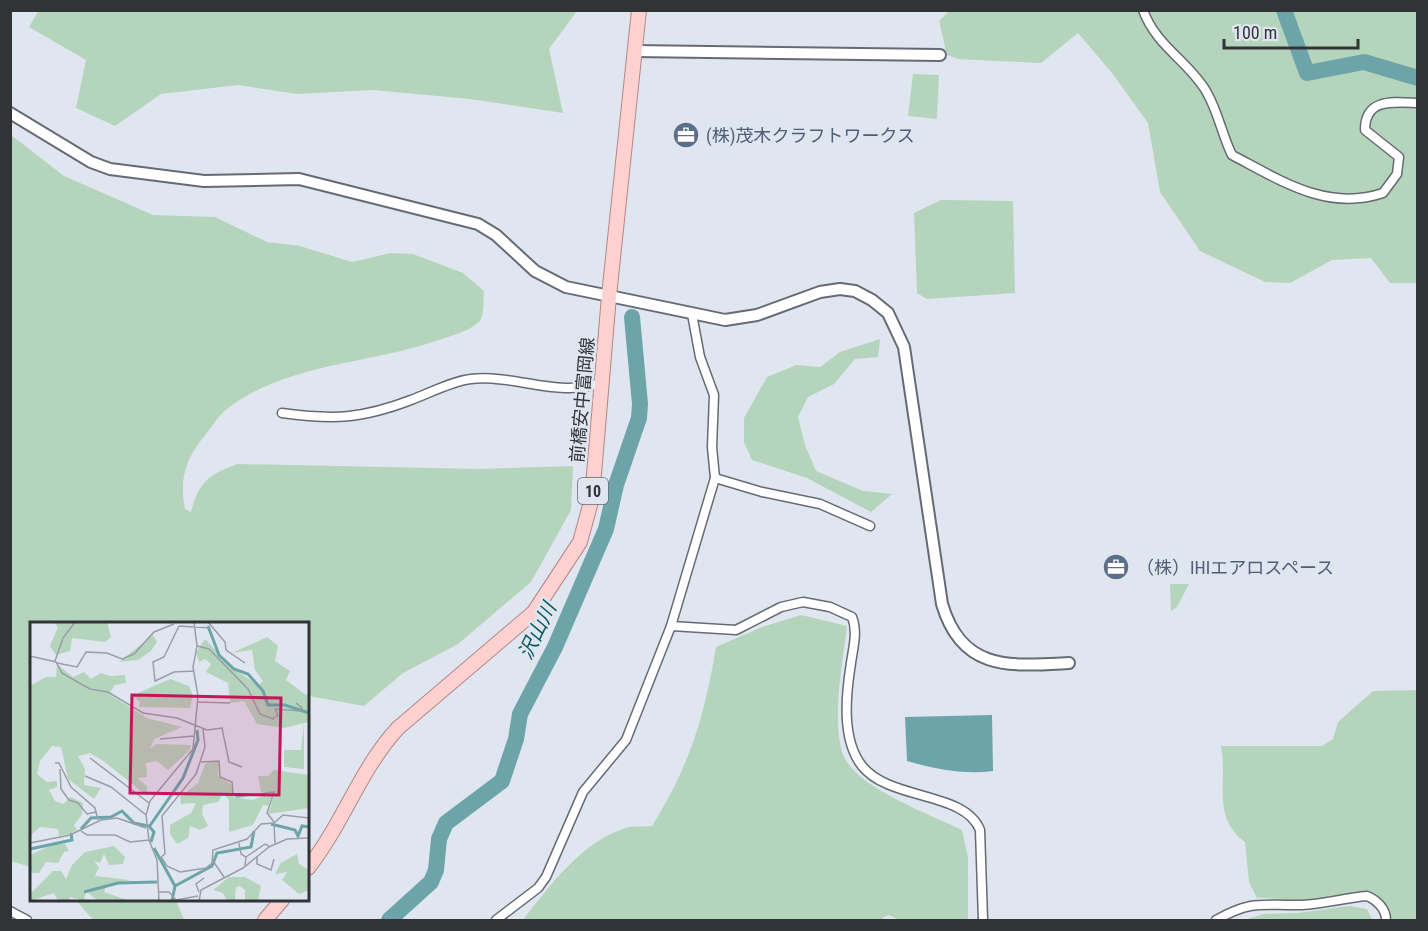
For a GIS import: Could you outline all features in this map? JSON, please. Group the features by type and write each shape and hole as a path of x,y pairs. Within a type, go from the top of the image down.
{"main road":[{"name":"前橋安中富岡線","path":"309,867 336,829 365,771 381,746 398,728 534,612 580,542 592,498 609,296 639,10"},
{"path":"265,921 281,901"}],"street":[{"path":"1143,10 1167,50 1191,71 1205,89 1220,118 1232,155 1323,198 1359,198 1383,193 1397,174 1399,157 1365,130 1365,118 1370,110 1378,105 1418,103"},
{"path":"634,51 940,55"},
{"path":"10,113 91,162 110,170 204,181 299,179 462,219 478,224 496,235 535,271 566,287 692,314 725,320 757,315 812,295 840,289 855,291 872,300 888,313 904,347 942,604 947,623 967,649 993,662 1012,665 1070,663"},
{"path":"496,921 538,888 546,878 583,792 626,740 671,626 715,478 712,447 714,395 700,357 692,314"},
{"path":"282,413 321,418 352,418 391,408 468,379 493,378 583,390 602,382"},
{"path":"715,478 762,492 820,504 870,526"},
{"path":"671,626 736,630 781,607 802,602 830,607 852,617 854,640 848,690 848,730 853,749 862,765 873,776 899,790 965,811 976,821 980,831 983,921"},
{"path":"1216,921 1237,909 1263,903 1302,905 1367,896 1376,900 1386,915 1386,921"},
{"path":"10,911 27,921"}],"green space":[{"path":"39,10 577,11 549,49 563,113 470,99 372,90 297,94 238,85 161,94 115,126 76,108 86,60 29,27"},
{"path":"950,10 1417,11 1417,283 1390,283 1371,258 1332,260 1290,283 1265,282 1200,251 1160,192 1148,123 1112,73 1078,33 1041,63 958,59 947,55 939,21"},
{"path":"913,74 939,75 937,119 908,116"},
{"path":"11,135 64,176 153,215 215,217 267,242 300,246 352,262 391,253 413,254 463,273 484,291 481,319 474,326 433,342 300,374 250,394 227,409 218,417 189,460 183,487 185,509 191,512 197,494 211,476 237,464 480,469 573,466 571,510 531,582 458,644 403,673 364,706 309,696 309,622 30,622 30,867 10,861"},
{"path":"941,200 1013,201 1015,293 927,299 917,293 914,213"},
{"path":"880,339 878,357 855,359 834,384 808,397 798,417 805,445 816,471 863,491 892,494 871,512 807,478 752,460 744,442 744,418 767,377 796,365 820,367 840,352"},
{"path":"1170,584 1189,584 1177,607 1171,611"},
{"path":"801,615 847,626 838,730 845,759 853,770 881,791 962,830 968,858 968,920 900,920 888,915 880,920 523,920 557,878 583,852 613,833 629,827 652,826 676,782 694,740 716,647 762,627"},
{"path":"1417,690 1417,920 1390,920 1386,906 1378,898 1367,894 1311,901 1257,898 1249,882 1245,842 1234,832 1224,810 1221,746 1322,746 1333,739 1338,722 1373,691"},
{"path":"77,901 176,901 184,920 93,920"},
{"path":"1349,906 1367,909 1372,920 1244,920 1263,914 1298,913"}],"water":[{"path":"992,715 993,771 950,770 907,761 905,717"}],"waterway":[{"path":"1284,10 1307,73 1364,62 1418,78"},
{"name":"沢山川","path":"389,920 431,882 436,870 439,839 446,823 502,781 516,739 520,714 555,647 606,529 616,485 639,418 640,404 632,317"}],"place":[{"name":"(株)茂木クラフトワークス","path":"686,135"},
{"name":"（株）IHIエアロスペース","path":"1116,567"}]}
